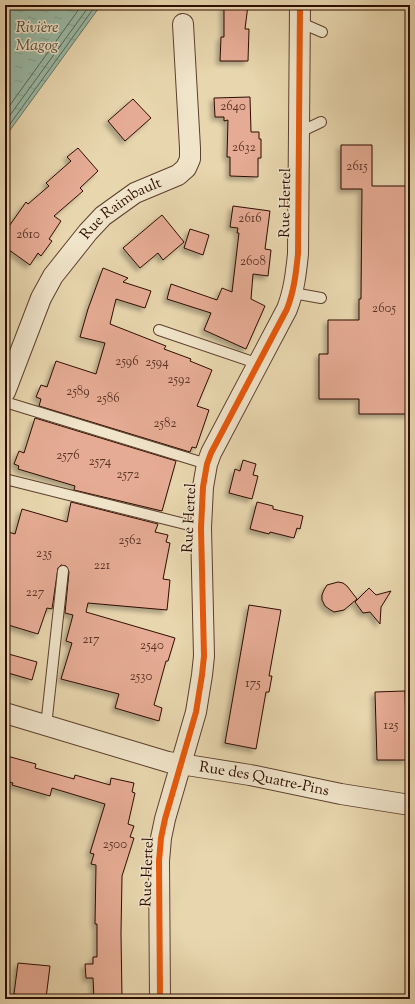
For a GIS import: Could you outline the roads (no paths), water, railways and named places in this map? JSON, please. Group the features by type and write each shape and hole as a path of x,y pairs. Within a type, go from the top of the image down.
{"street":[{"name":"Rue Hertel","path":"160,999 159,861 161,838 165,819 182,765 196,712 204,656 201,528 207,464 211,453 287,309 293,293 298,254 300,13"},
{"name":"Rue Raimbault","path":"5,392 41,298 54,276 88,232 103,216 135,193 178,175 186,168 190,159 183,24"},
{"name":"Rue des Quatre-Pins","path":"5,713 168,762 224,770 341,794 410,805"}],"lane":[{"path":"300,13 322,32"},
{"path":"300,132 321,122"},
{"path":"293,293 321,298"},
{"path":"159,330 258,364"},
{"path":"5,402 207,464"},
{"path":"5,479 201,528"},
{"path":"46,726 62,571"}],"water":[{"name":"Rivière Magog","path":"5,5 101,5 5,137"}]}
